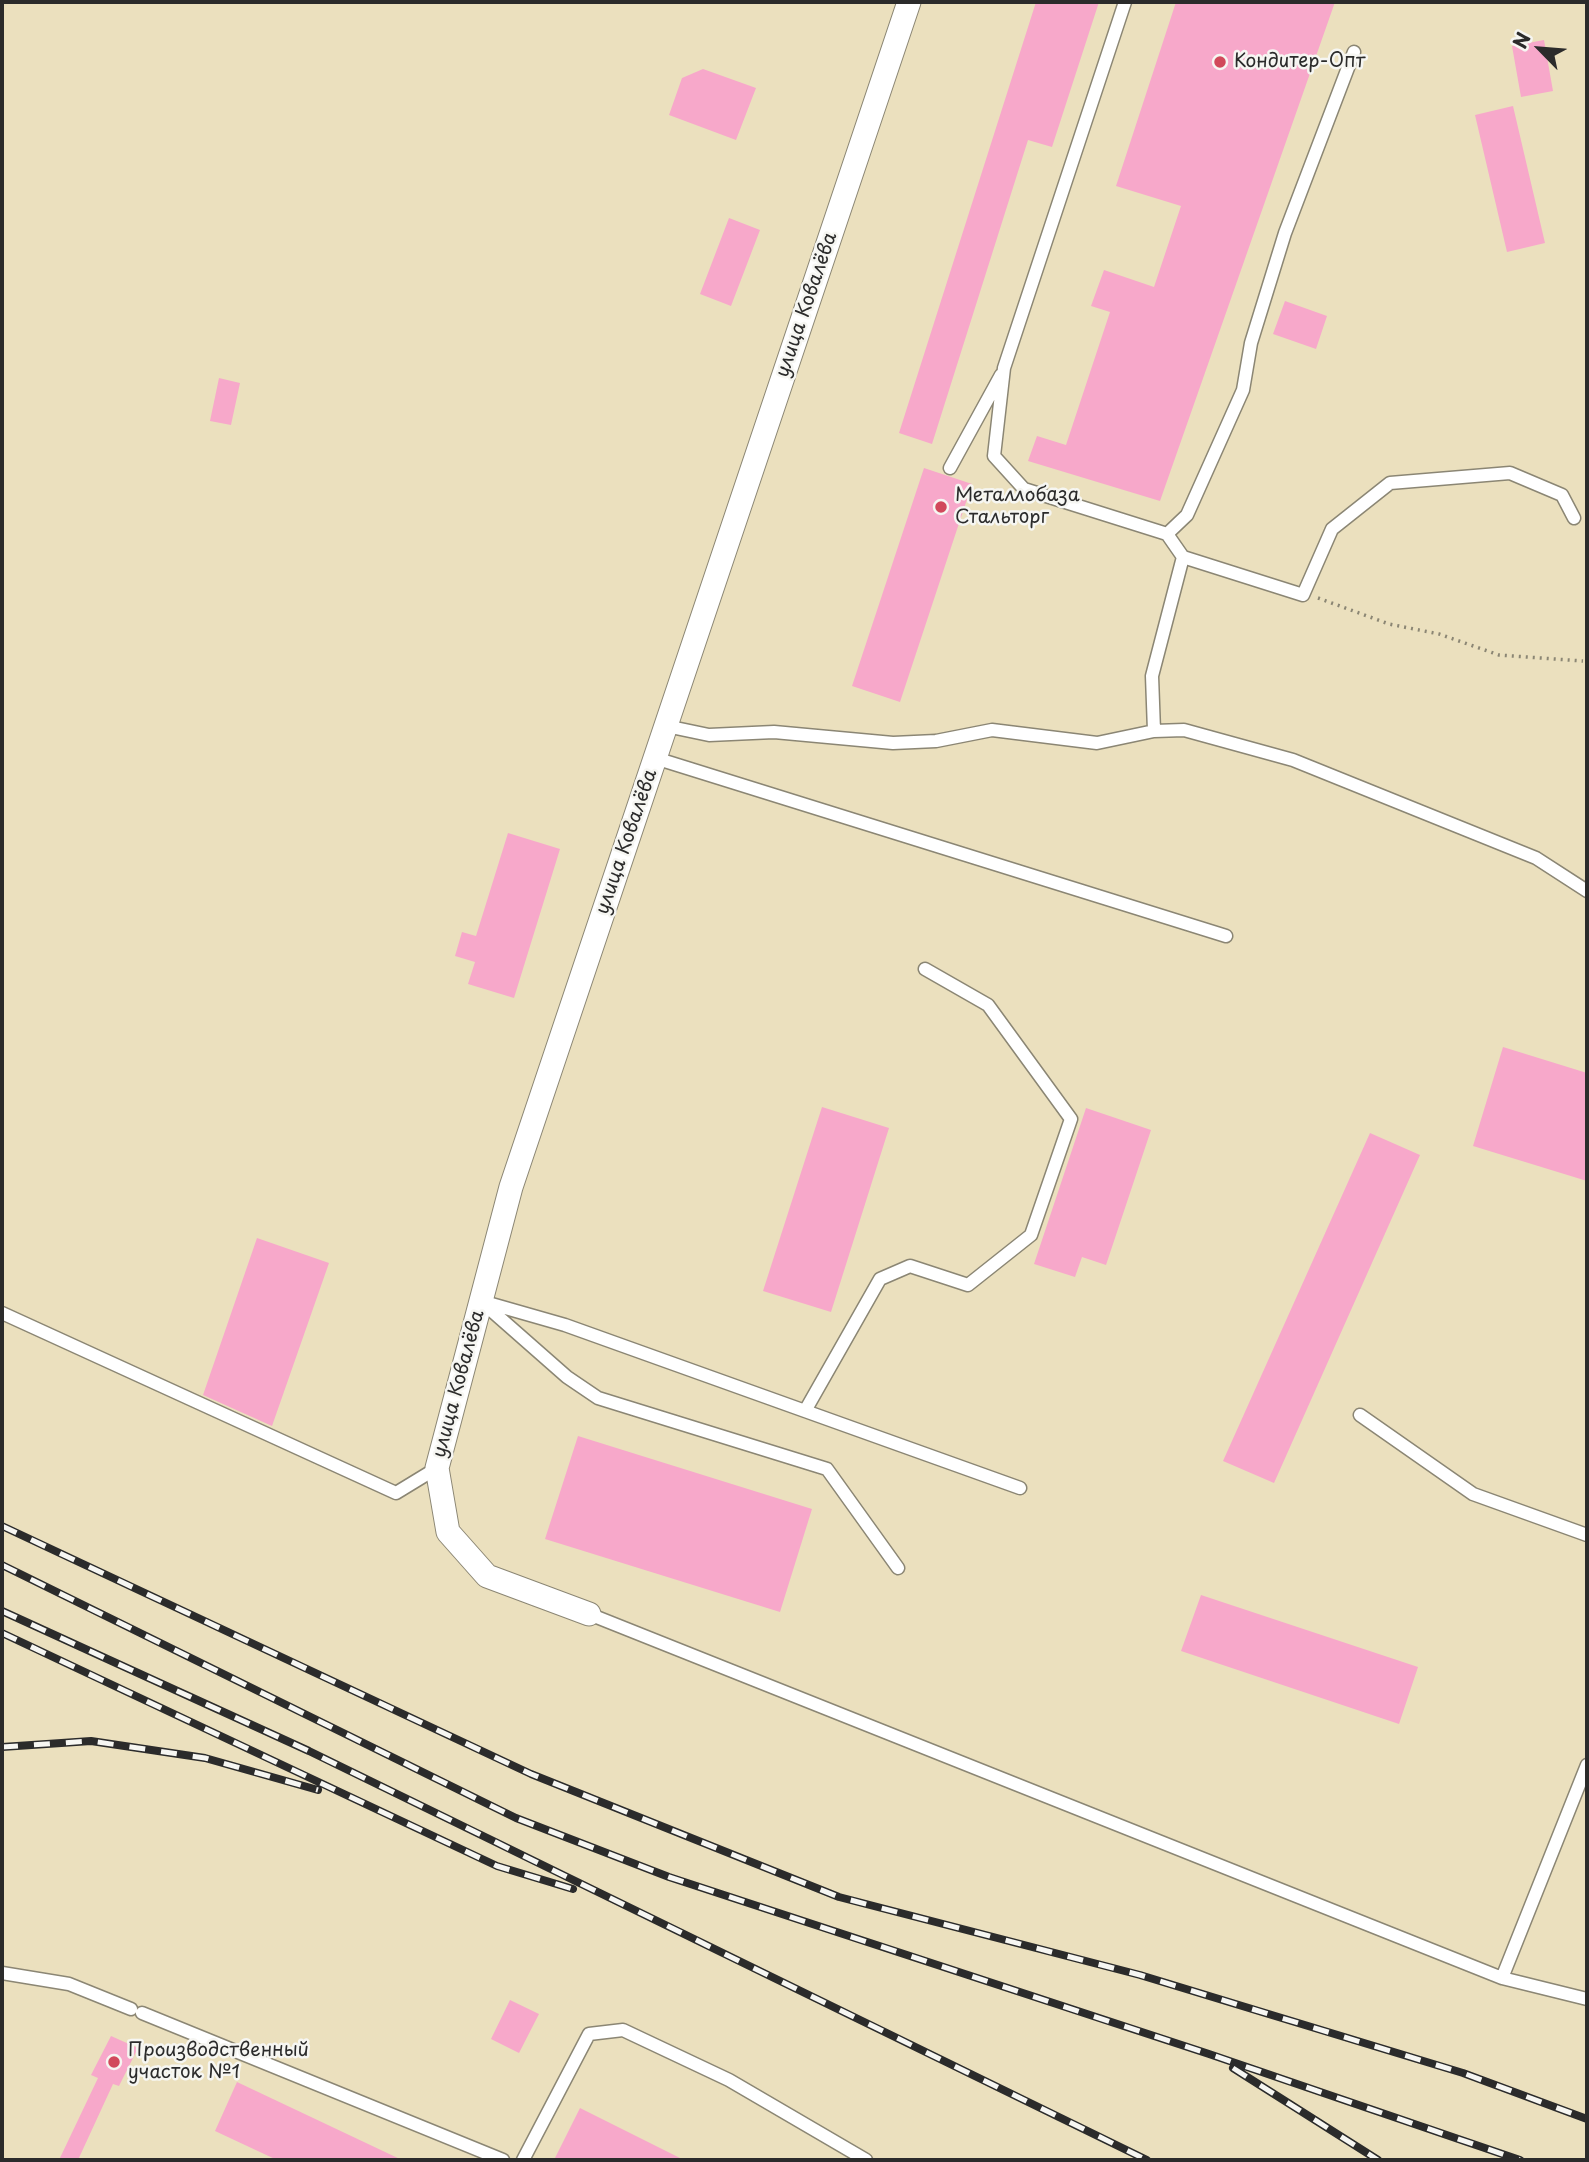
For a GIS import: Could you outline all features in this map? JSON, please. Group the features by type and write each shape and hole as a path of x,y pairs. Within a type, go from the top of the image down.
{"street":[{"name":"улица Ковалёва","path":"589,1614 487,1576 447,1532 437,1468 511,1187 909,2"}],"lane":[{"path":"950,468 1004,368 1125,2"},
{"path":"1167,534 1187,515 1242,390 1251,342 1285,233 1354,52"},
{"path":"1004,368 994,456 1024,489 1167,534 1183,557 1303,595 1332,529 1390,483 1510,473 1562,495 1574,518"},
{"path":"1154,732 1152,676 1183,557"},
{"path":"666,726 709,735 774,732 893,743 936,741 992,730 1097,743 1154,732 1184,730 1293,760 1536,858 1587,891"},
{"path":"655,758 1226,936"},
{"path":"805,1411 880,1279 910,1266 968,1285 1031,1234 1071,1119 988,1005 925,969"},
{"path":"481,1301 565,1325 1020,1488"},
{"path":"481,1301 566,1377 598,1398 827,1469 898,1568"},
{"path":"2,1313 396,1493 437,1468"},
{"path":"1360,1415 1473,1493 1587,1535"},
{"path":"589,1614 1502,1978 1587,1999"},
{"path":"1502,1978 1587,1765"},
{"path":"2,1973 69,1984 503,2160"},
{"path":"523,2160 589,2034 623,2030 729,2080 866,2160"}],"path":[{"path":"1303,595 1336,603 1389,624 1438,634 1499,654 1583,662"}],"building":[{"path":"1036,2 1099,2 1052,147 1028,140 932,444 899,433"},
{"path":"1176,2 1335,2 1160,501 1028,461 1037,436 1066,445 1110,312 1091,306 1104,270 1154,287 1181,206 1116,186"},
{"path":"1544,40 1553,91 1521,97 1512,46"},
{"path":"703,69 756,88 736,140 669,115 682,78"},
{"path":"1513,106 1545,243 1507,252 1475,115"},
{"path":"729,218 760,230 731,306 700,294"},
{"path":"1285,301 1327,316 1316,349 1273,334"},
{"path":"219,378 240,383 231,425 210,421"},
{"path":"924,468 972,484 900,702 852,686"},
{"path":"508,833 560,849 514,998 468,984 475,962 455,956 462,932 476,936"},
{"path":"1503,1047 1587,1073 1587,1181 1473,1146"},
{"path":"822,1107 889,1128 831,1312 763,1291"},
{"path":"1086,1108 1151,1130 1106,1265 1082,1257 1075,1277 1034,1264"},
{"path":"1370,1133 1420,1155 1274,1483 1223,1461"},
{"path":"257,1238 329,1263 272,1426 203,1395"},
{"path":"578,1436 812,1509 780,1612 545,1539"},
{"path":"1201,1595 1418,1667 1399,1724 1181,1651"},
{"path":"510,2000 539,2014 519,2053 491,2039"},
{"name":"Производственный участок №1","path":"111,2036 138,2048 119,2086 113,2084 78,2160 59,2160 98,2078 91,2075"},
{"path":"237,2082 402,2160 277,2160 215,2131"},
{"path":"580,2108 684,2160 554,2160"}],"railway":[{"path":"2,1526 531,1774 839,1897 1140,1975 1463,2073 1587,2119"},
{"path":"2,1565 516,1818 669,1877 1209,2054 1520,2160"},
{"path":"2,1611 309,1751 1147,2160"},
{"path":"2,1633 497,1866 573,1889"},
{"path":"2,1747 91,1741 205,1758 318,1790"},
{"path":"1233,2068 1378,2160"}],"place":[{"name":"Кондитер-Опт","path":"1220,62"},
{"name":"Металлобаза Стальторг","path":"941,507"},
{"name":"Производственный участок №1","path":"114,2062"}]}
